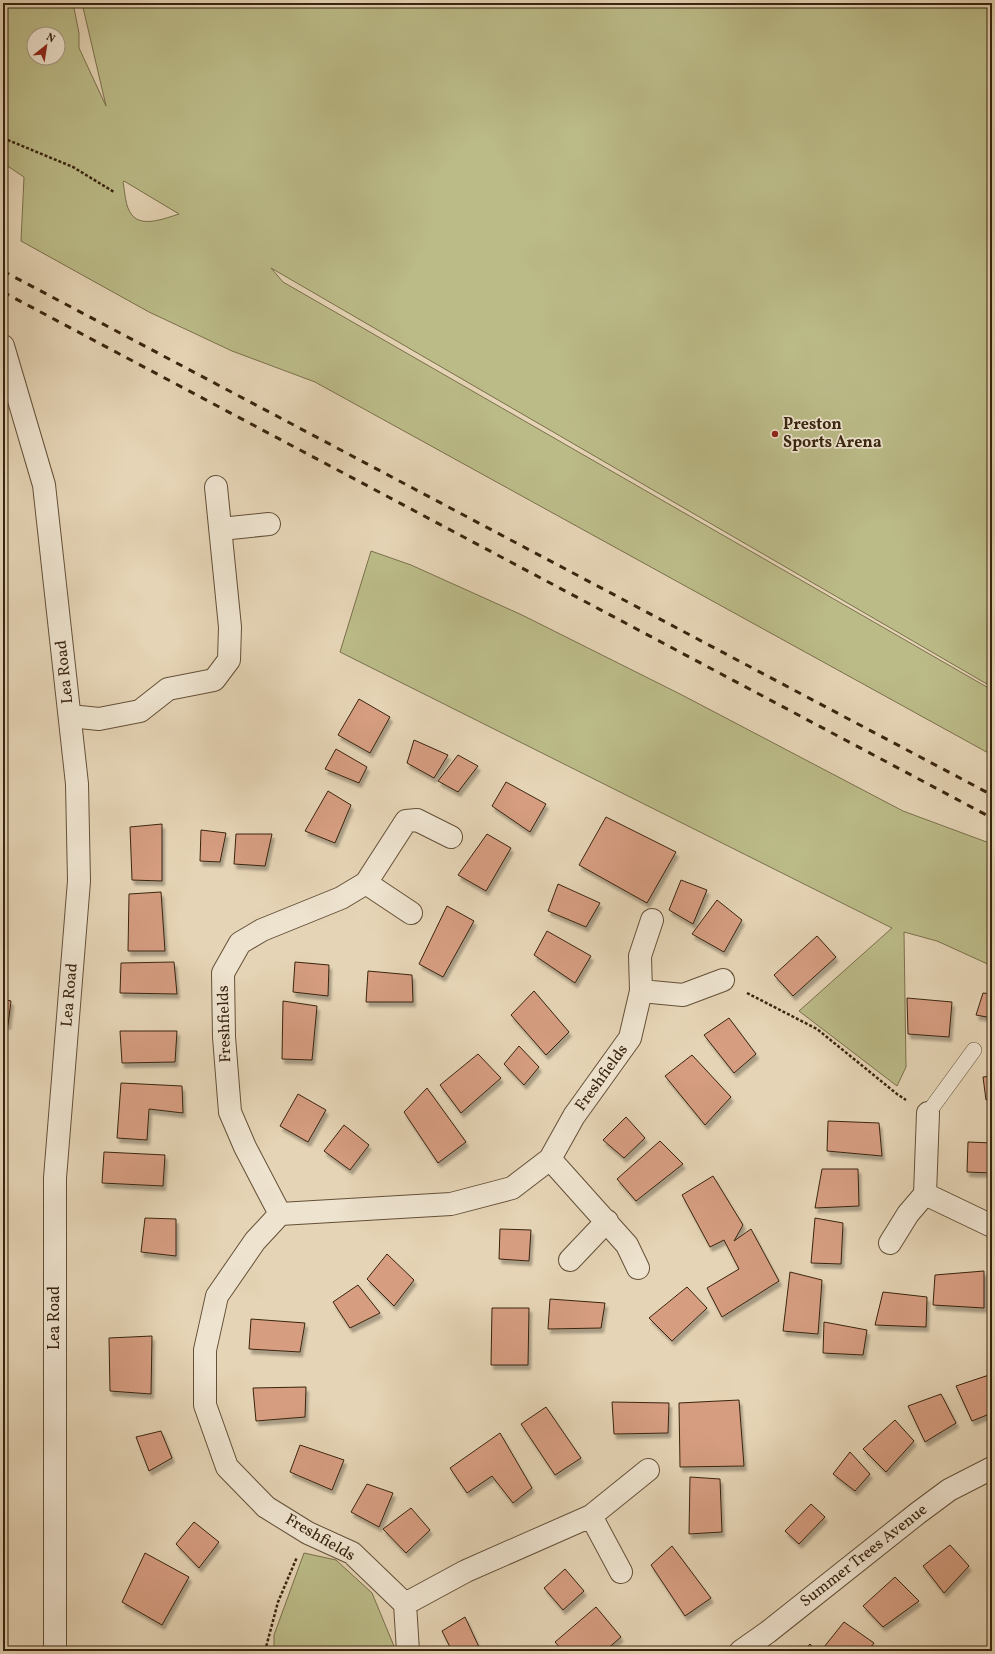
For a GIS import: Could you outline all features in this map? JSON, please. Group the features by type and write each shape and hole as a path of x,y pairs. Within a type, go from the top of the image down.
{"street":[{"name":"Lea Road","path":"3,346 44,485 77,784 79,881 55,1178 56,1651"},
{"path":"70,716 99,719 140,711 168,689 214,680 229,660 230,627 216,487"},
{"path":"221,529 269,524"},
{"name":"Freshfields","path":"280,1214 245,1148 230,1112 224,1037 223,973 240,943 262,930 342,898 366,883 406,821 417,820 451,837"},
{"path":"366,883 411,913"},
{"name":"Freshfields","path":"405,1604 352,1553 308,1533 266,1506 227,1467 205,1405 205,1350 217,1296 255,1241 280,1214 451,1204 512,1188 550,1159 574,1116 630,1038 641,991 640,956 652,920"},
{"path":"641,991 683,995 723,980"},
{"path":"890,1244 908,1214 926,1194 928,1113"},
{"path":"550,1159 627,1245 638,1268"},
{"path":"926,1194 992,1226"},
{"path":"570,1260 607,1221"},
{"name":"Summer Trees Avenue","path":"741,1651 768,1632 937,1499 950,1490 992,1468"},
{"path":"408,1651 405,1604 466,1571 591,1516 648,1470"},
{"path":"591,1516 621,1572"}],"lane":[{"path":"928,1113 974,1050"}],"path":[{"path":"3,138 73,167 114,192"},
{"path":"723,980 817,1029 897,1094 928,1113"},
{"path":"265,1651 278,1602 308,1533"}],"green space":[{"name":"Preston Sports Arena","path":"3,3 73,3 79,33 79,48 106,106 82,3 992,3 992,687 271,268 283,282 992,690 992,755 315,382 232,351 149,312 21,241 24,177 3,163","holes":["124,181 179,214 154,221 142,221 136,219 128,208"]},
{"path":"371,551 411,565 522,615 682,695 903,811 992,844 992,966 937,941 904,932 906,1067 897,1086 799,1011 892,928 340,652"},
{"path":"304,1553 336,1560 372,1593 396,1651 274,1651 274,1635"}],"building":[{"path":"359,699 390,717 370,753 338,735"},
{"path":"414,740 448,755 434,778 407,763"},
{"path":"336,749 367,767 359,783 325,769"},
{"path":"458,755 478,766 458,792 438,781"},
{"path":"506,782 546,804 530,832 492,806"},
{"path":"328,791 351,805 335,843 305,831"},
{"path":"606,817 676,852 647,903 579,865"},
{"path":"162,824 162,881 132,880 130,827"},
{"path":"201,830 226,833 220,862 200,861"},
{"path":"236,834 272,834 265,866 234,864"},
{"path":"487,834 511,848 486,891 458,875"},
{"path":"681,880 707,890 693,924 669,910"},
{"path":"558,884 600,903 586,927 548,911"},
{"path":"161,892 165,951 128,951 129,894"},
{"path":"717,900 742,920 724,952 692,934"},
{"path":"447,906 474,921 443,977 419,964"},
{"path":"547,931 591,956 575,983 534,955"},
{"path":"817,936 836,957 793,996 774,975"},
{"path":"174,962 177,994 120,993 121,963"},
{"path":"295,962 329,965 328,996 293,992"},
{"path":"368,971 412,975 413,1002 366,1002"},
{"path":"534,991 569,1032 546,1055 511,1015"},
{"path":"983,993 992,994 992,1018 976,1015"},
{"path":"907,998 952,1002 949,1037 908,1034"},
{"path":"3,999 11,1001 8,1025 3,1024"},
{"path":"283,1001 317,1006 312,1060 282,1059"},
{"path":"729,1018 756,1054 734,1073 704,1035"},
{"path":"120,1031 177,1031 175,1062 122,1063"},
{"path":"519,1046 539,1067 524,1085 504,1064"},
{"path":"478,1054 501,1078 461,1113 440,1085"},
{"path":"692,1055 731,1097 705,1125 665,1076"},
{"path":"992,1076 992,1098 986,1100 983,1077"},
{"path":"121,1083 182,1086 183,1113 149,1109 147,1140 117,1138"},
{"path":"427,1088 466,1142 438,1163 404,1112"},
{"path":"298,1094 326,1110 308,1142 280,1126"},
{"path":"626,1117 645,1138 624,1158 603,1140"},
{"path":"828,1121 879,1123 882,1156 827,1151"},
{"path":"344,1125 369,1145 350,1170 324,1151"},
{"path":"660,1141 683,1164 636,1201 617,1179"},
{"path":"968,1142 992,1143 992,1173 967,1172"},
{"path":"104,1152 165,1155 163,1186 102,1183"},
{"path":"822,1169 858,1169 859,1206 815,1208"},
{"path":"713,1176 743,1225 734,1241 751,1229 779,1281 722,1317 707,1288 739,1269 724,1240 710,1247 682,1195"},
{"path":"145,1218 176,1219 176,1256 141,1252"},
{"path":"815,1218 843,1223 841,1264 811,1263"},
{"path":"500,1229 531,1230 529,1261 499,1259"},
{"path":"387,1254 414,1280 394,1306 367,1279"},
{"path":"984,1271 984,1308 933,1305 935,1275"},
{"path":"790,1272 822,1280 818,1334 783,1331"},
{"path":"358,1285 380,1313 350,1328 333,1302"},
{"path":"687,1287 707,1308 672,1341 649,1318"},
{"path":"883,1292 927,1297 926,1327 875,1325"},
{"path":"550,1299 605,1303 601,1328 548,1329"},
{"path":"492,1308 529,1308 528,1365 491,1365"},
{"path":"251,1319 305,1323 300,1352 249,1349"},
{"path":"824,1322 867,1330 863,1355 823,1353"},
{"path":"152,1336 151,1394 110,1391 109,1338"},
{"path":"992,1374 992,1413 972,1421 956,1386"},
{"path":"306,1387 305,1417 256,1421 253,1388"},
{"path":"941,1394 956,1423 925,1442 908,1406"},
{"path":"739,1400 744,1466 680,1467 679,1403"},
{"path":"612,1402 669,1403 668,1433 614,1434"},
{"path":"546,1407 581,1458 555,1475 521,1424"},
{"path":"895,1420 914,1441 886,1472 863,1449"},
{"path":"161,1431 172,1458 149,1471 136,1437"},
{"path":"500,1433 532,1488 513,1503 492,1476 467,1493 450,1468"},
{"path":"300,1445 344,1460 332,1490 290,1472"},
{"path":"850,1452 870,1474 855,1491 833,1474"},
{"path":"690,1477 720,1479 722,1532 689,1534"},
{"path":"367,1484 393,1493 379,1527 351,1512"},
{"path":"811,1504 825,1517 799,1544 785,1531"},
{"path":"411,1508 430,1530 406,1553 383,1529"},
{"path":"194,1522 219,1542 199,1568 176,1544"},
{"path":"950,1545 969,1566 944,1593 923,1566"},
{"path":"672,1546 711,1598 685,1616 651,1565"},
{"path":"145,1553 189,1577 162,1625 122,1602"},
{"path":"565,1569 584,1591 563,1610 544,1588"},
{"path":"895,1577 919,1601 883,1627 863,1606"},
{"path":"596,1607 621,1637 605,1651 563,1651 555,1642"},
{"path":"465,1617 479,1647 472,1651 452,1651 442,1631"},
{"path":"844,1622 874,1643 868,1651 829,1651 824,1647"},
{"path":"810,1644 816,1651 803,1651"}],"railway":[{"path":"3,271 992,795"},
{"path":"3,292 992,818"}],"place":[{"name":"Preston Sports Arena","path":"775,434"}]}
